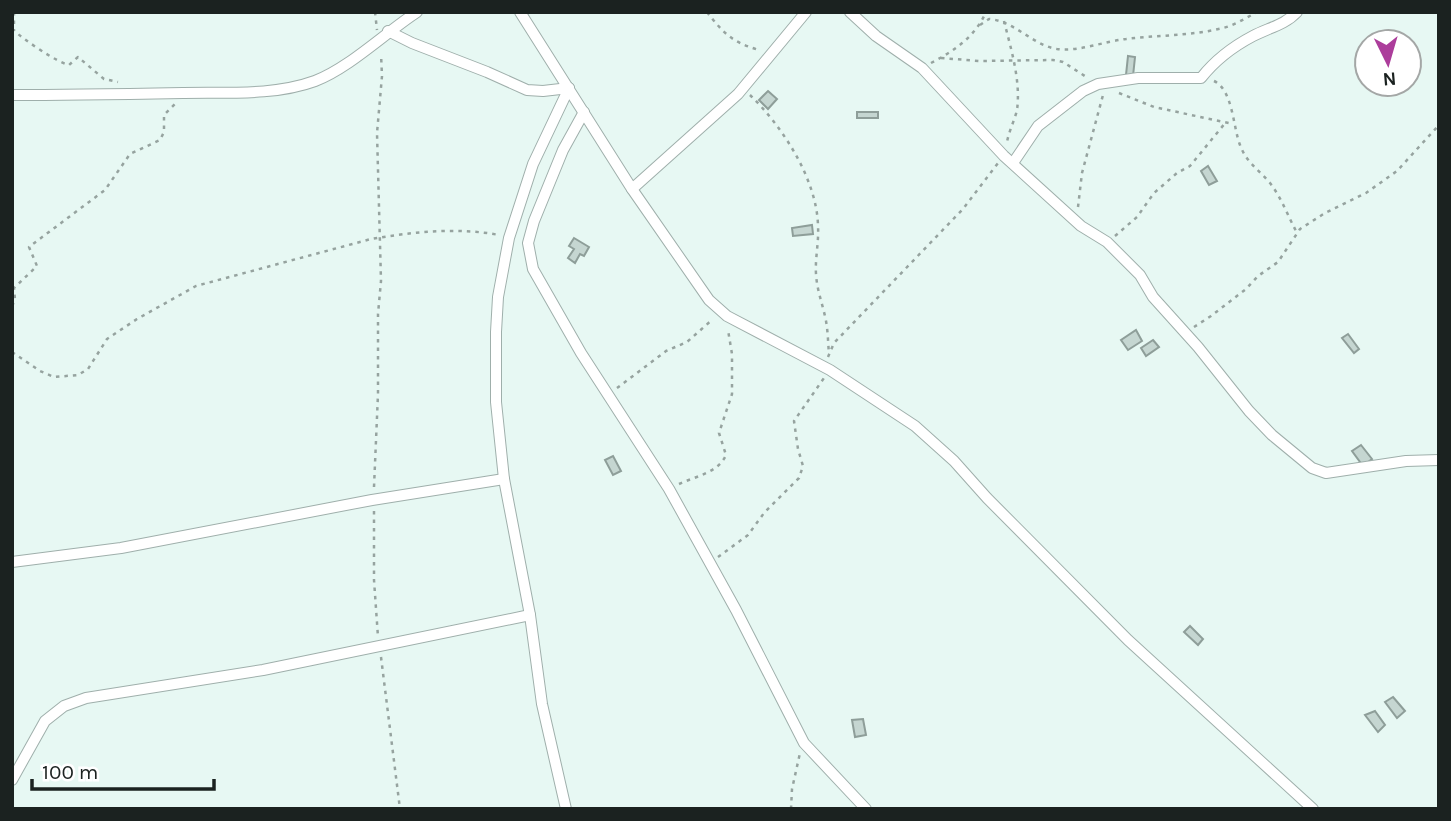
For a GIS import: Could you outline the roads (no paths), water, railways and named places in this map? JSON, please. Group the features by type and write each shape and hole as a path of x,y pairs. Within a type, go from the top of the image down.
{"street":[{"path":"12,95 288,89 317,80 353,59 417,12"},
{"path":"520,12 632,189 701,289 724,314 827,369 915,426 954,461 987,498 1128,640 1313,809"},
{"path":"632,189 743,88 806,12"},
{"path":"850,12 876,36 922,68 1009,160 1076,221 1107,242 1140,275 1153,297 1272,435 1312,468 1326,473 1406,461 1439,460"},
{"path":"1009,160 1038,126 1083,91 1138,78 1201,78 1224,53 1255,35 1282,24 1297,12"},
{"path":"388,31 527,90 534,92 569,88"},
{"path":"566,809 542,704 530,615 504,479 496,402 496,332 498,297 509,237 533,164 548,127 569,88"},
{"path":"584,112 563,150 543,196 528,243 529,258 551,303 669,489 804,743 866,809"},
{"path":"12,562 121,548 372,500 504,479"},
{"path":"12,780 45,721 64,706 86,698 263,670 530,615"}]}
